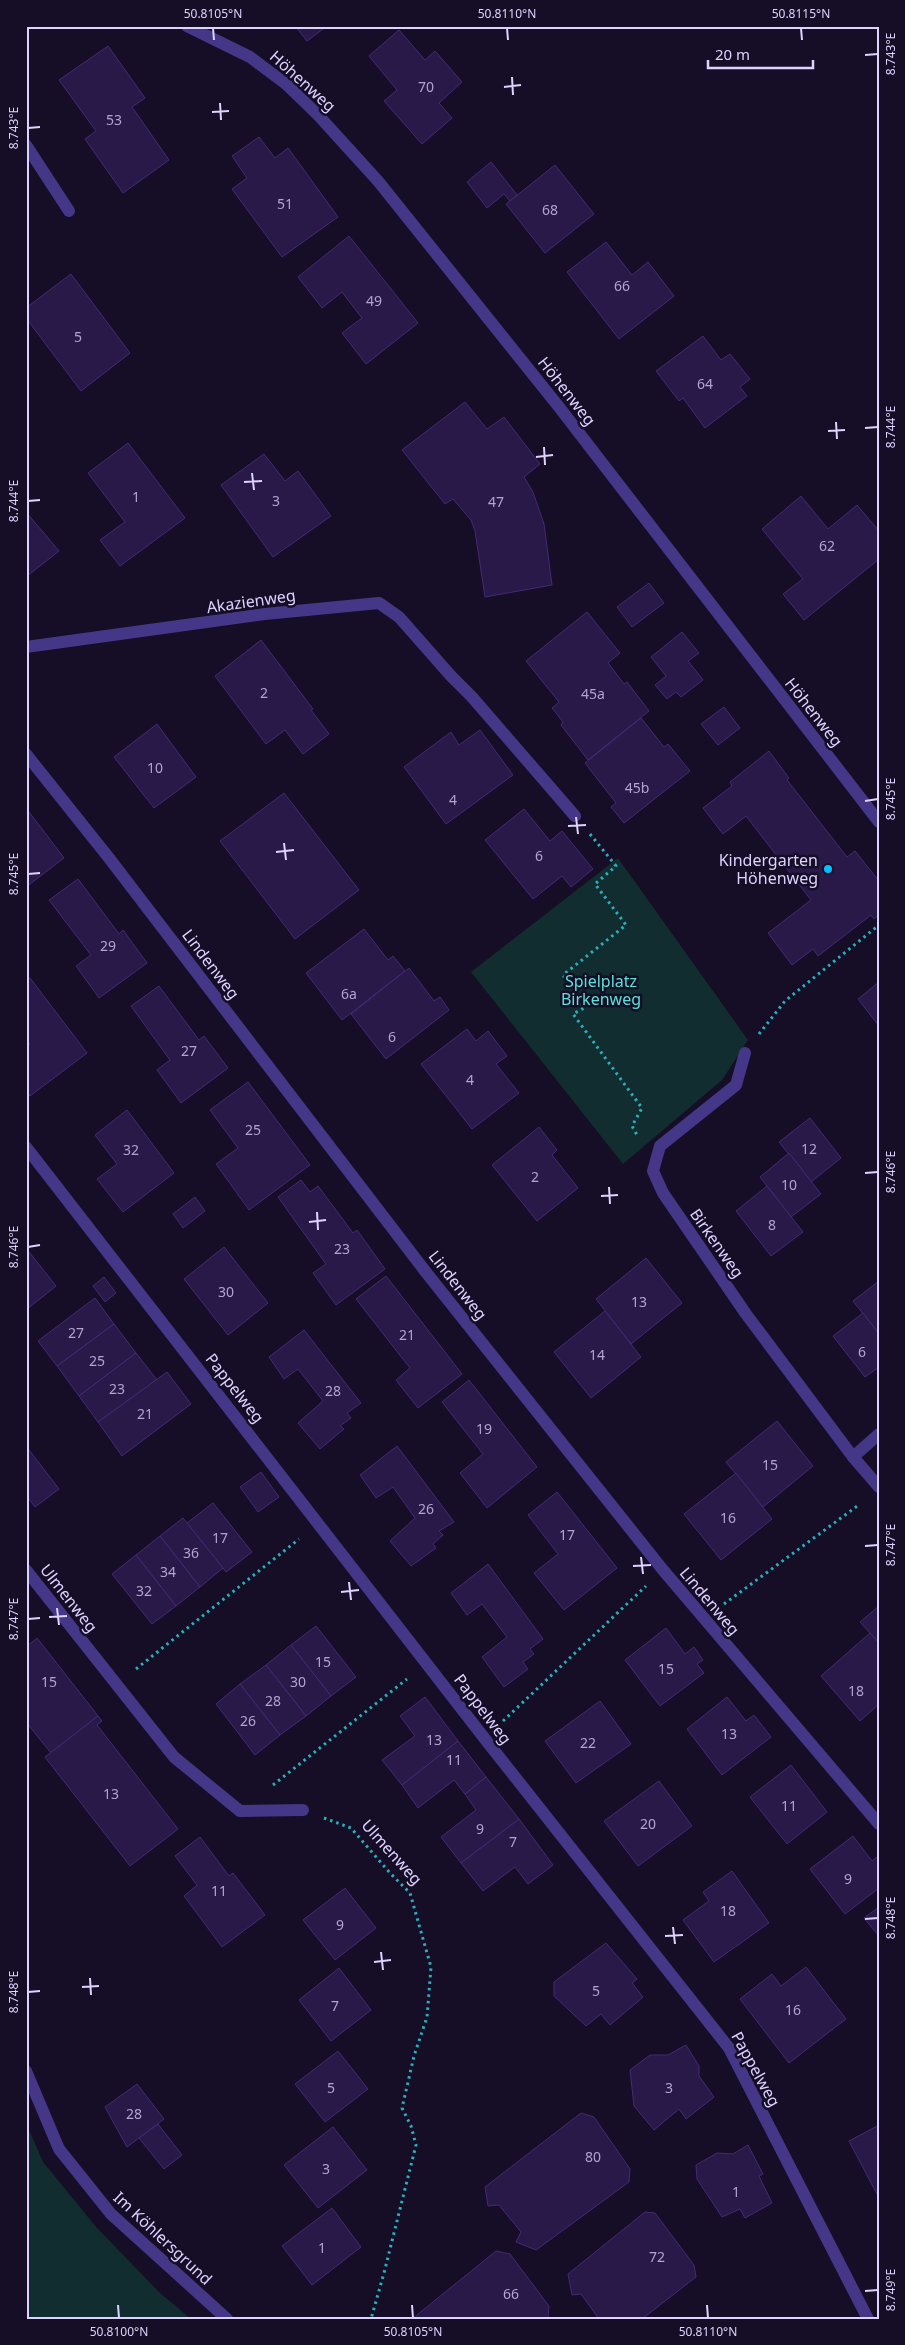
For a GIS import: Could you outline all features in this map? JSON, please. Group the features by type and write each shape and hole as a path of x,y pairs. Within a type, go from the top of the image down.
{"street":[{"name":"Höhenweg","path":"186,26 250,57 286,84 318,114 378,181 559,407 879,822"},
{"path":"26,145 69,211"},
{"name":"Akazienweg","path":"26,647 265,614 379,603 399,617 472,697 575,816"},
{"name":"Lindenweg","path":"26,754 115,866 425,1271 663,1570 879,1824"},
{"path":"653,1171 660,1146 736,1085 745,1053"},
{"name":"Pappelweg","path":"26,1147 485,1739 729,2048 868,2319"},
{"name":"Birkenweg","path":"653,1171 663,1193 746,1314 854,1457 879,1487"},
{"path":"854,1457 879,1434"},
{"name":"Ulmenweg","path":"26,1570 174,1757 240,1811"},
{"path":"240,1811 303,1810"},
{"name":"Im Köhlersgrund","path":"26,2071 59,2149 64,2156 112,2214 227,2319"}],"path":[{"path":"575,816 616,866 594,884 626,925 562,975 584,1008 573,1014 642,1108 632,1126 653,1171"},
{"path":"745,1053 785,1001 879,925"},
{"path":"703,1619 864,1501"},
{"path":"116,1684 319,1523"},
{"path":"485,1739 663,1570"},
{"path":"240,1811 427,1663"},
{"name":"Ulmenweg","path":"303,1810 351,1828 390,1873 410,1892 431,1967 427,2017 414,2056 402,2108 411,2126 416,2146 384,2273 370,2319"}],"green space":[{"name":"Spielplatz Birkenweg","path":"618,858 748,1040 722,1080 623,1164 471,972"},
{"path":"26,2123 43,2162 97,2228 160,2293 191,2319 26,2319"}],"building":[{"path":"295,26 327,26 307,41"},
{"path":"399,30 425,60 435,51 462,82 439,103 452,118 422,144 384,101 397,90 369,56"},
{"path":"108,46 145,98 132,107 169,160 123,193 85,139 96,131 59,80"},
{"path":"259,137 275,158 288,148 338,217 282,257 232,189 247,178 232,156"},
{"path":"491,162 517,195 510,201 504,194 487,208 467,182"},
{"path":"555,165 594,214 545,253 506,204"},
{"path":"349,236 418,323 366,364 342,333 362,318 342,292 322,308 298,277"},
{"path":"606,242 632,275 648,262 674,296 619,339 567,272"},
{"path":"71,274 130,353 81,391 26,318 26,308"},
{"path":"703,336 721,360 730,354 750,379 740,387 747,396 705,428 683,398 679,401 656,371"},
{"path":"465,402 487,429 504,417 540,464 524,477 533,492 544,524 552,585 485,597 475,531 471,520 453,499 445,504 402,450"},
{"path":"128,443 185,518 120,566 100,540 125,522 88,473"},
{"path":"264,454 285,481 298,471 331,516 273,557 221,485"},
{"path":"801,496 828,529 857,505 879,531 879,559 804,620 783,594 803,579 762,529"},
{"path":"26,512 59,551 26,577"},
{"path":"649,583 664,603 632,627 617,607"},
{"path":"587,612 620,653 608,663 624,684 627,682 649,711 588,760 561,725 563,722 552,708 559,702 526,661"},
{"path":"682,632 699,653 688,661 703,680 681,697 676,692 667,699 655,685 666,676 651,657"},
{"path":"261,640 313,709 311,710 329,734 303,754 285,730 266,744 215,676"},
{"path":"724,707 740,728 718,745 701,724"},
{"path":"641,718 664,747 668,744 690,771 624,823 611,807 616,803 585,763"},
{"path":"157,724 196,777 154,808 114,757"},
{"path":"480,730 513,775 446,824 404,767 451,732 459,745"},
{"name":"Kindergarten Höhenweg","path":"769,751 789,778 787,780 847,857 855,851 879,881 879,915 874,919 871,915 818,956 813,949 792,965 768,933 811,900 746,816 723,834 703,808 732,786 730,782"},
{"path":"284,793 359,890 295,939 220,841"},
{"path":"26,808 64,858 26,887"},
{"path":"524,809 550,841 562,831 593,869 571,887 562,876 533,899 485,840"},
{"path":"78,879 119,934 123,930 147,963 99,998 76,966 91,955 49,900"},
{"path":"364,929 388,960 393,956 405,971 342,1020 306,973"},
{"path":"409,968 434,1001 440,997 449,1010 386,1059 351,1014"},
{"path":"30,978 87,1053 30,1096 26,1091 26,1046 30,1044 26,1039 26,981"},
{"path":"879,982 879,1026 858,999"},
{"path":"159,986 199,1040 204,1036 228,1068 181,1103 157,1070 170,1060 131,1006"},
{"path":"467,1029 476,1041 488,1031 507,1056 496,1064 519,1093 472,1129 421,1064"},
{"path":"248,1082 310,1165 249,1210 216,1164 238,1148 210,1110"},
{"path":"127,1110 174,1173 123,1212 97,1179 117,1164 95,1135"},
{"path":"810,1118 841,1158 811,1182 779,1142"},
{"path":"539,1127 557,1150 552,1155 578,1188 537,1221 492,1165"},
{"path":"789,1153 821,1194 791,1217 760,1177"},
{"path":"301,1180 310,1192 318,1186 353,1233 357,1230 385,1269 336,1305 313,1273 326,1264 278,1197"},
{"path":"767,1186 803,1232 771,1256 736,1211"},
{"path":"195,1197 205,1211 183,1228 173,1214"},
{"path":"224,1247 268,1303 228,1335 184,1279"},
{"path":"26,1248 56,1286 26,1310"},
{"path":"646,1258 682,1303 631,1344 596,1299"},
{"path":"386,1276 462,1374 418,1408 396,1380 410,1368 356,1299"},
{"path":"104,1277 116,1293 105,1302 93,1286"},
{"path":"879,1281 879,1334 853,1301"},
{"path":"95,1298 114,1324 57,1366 38,1341"},
{"path":"605,1311 641,1357 591,1398 554,1352"},
{"path":"863,1313 879,1334 879,1367 865,1377 833,1336"},
{"path":"114,1324 136,1353 79,1396 57,1366"},
{"path":"304,1330 361,1403 347,1413 351,1418 340,1426 344,1429 320,1449 298,1423 323,1401 298,1369 284,1379 269,1357"},
{"path":"136,1353 157,1380 98,1422 79,1396"},
{"path":"167,1372 191,1404 122,1456 98,1422"},
{"path":"469,1380 537,1467 487,1508 460,1473 483,1454 442,1402"},
{"path":"777,1421 813,1466 763,1507 726,1462"},
{"path":"26,1446 59,1489 35,1507 26,1495"},
{"path":"397,1446 454,1522 439,1531 443,1535 433,1544 436,1548 411,1566 390,1541 415,1518 393,1487 376,1498 360,1475"},
{"path":"261,1472 279,1497 258,1512 240,1487"},
{"path":"736,1473 772,1519 721,1560 684,1514"},
{"path":"557,1492 617,1568 564,1610 534,1573 558,1554 528,1515"},
{"path":"213,1503 252,1552 226,1572 187,1523"},
{"path":"183,1518 223,1568 200,1587 160,1536"},
{"path":"160,1536 200,1587 176,1606 136,1555"},
{"path":"136,1555 176,1606 152,1624 112,1574"},
{"path":"488,1564 543,1639 530,1649 534,1654 523,1662 528,1669 504,1687 482,1657 507,1637 482,1604 467,1615 451,1593"},
{"path":"879,1606 879,1643 860,1622"},
{"path":"316,1626 356,1677 331,1696 291,1645"},
{"path":"666,1628 685,1654 694,1647 703,1660 697,1664 704,1673 660,1706 625,1660"},
{"path":"870,1633 879,1643 879,1704 860,1721 821,1676"},
{"path":"37,1638 98,1716 51,1753 26,1722 26,1647"},
{"path":"291,1645 331,1696 306,1716 266,1665"},
{"path":"266,1665 306,1716 280,1735 240,1684"},
{"path":"240,1684 280,1735 255,1755 216,1704"},
{"path":"425,1697 458,1741 402,1785 382,1760 415,1736 400,1716"},
{"path":"727,1697 746,1721 754,1715 771,1737 722,1775 687,1729"},
{"path":"600,1701 631,1744 576,1783 545,1741"},
{"path":"98,1716 102,1721 97,1725 178,1829 130,1866 45,1757"},
{"path":"458,1741 486,1777 465,1794 454,1780 418,1808 402,1785"},
{"path":"791,1765 827,1812 787,1844 750,1797"},
{"path":"486,1777 519,1819 461,1863 441,1837 476,1810 465,1794"},
{"path":"659,1781 692,1826 638,1866 604,1821"},
{"path":"519,1819 553,1865 528,1884 515,1867 483,1891 461,1863"},
{"path":"853,1836 872,1861 877,1857 879,1858 879,1888 845,1914 810,1869"},
{"path":"200,1837 229,1876 233,1873 265,1915 222,1947 184,1896 197,1885 175,1856"},
{"path":"732,1871 769,1923 714,1962 683,1920 709,1901 703,1892"},
{"path":"345,1888 376,1928 335,1960 303,1920"},
{"path":"879,1907 879,1936 864,1918"},
{"path":"606,1943 637,1979 632,1983 643,1997 610,2025 601,2014 586,2026 554,1996 554,1982"},
{"path":"806,1967 846,2019 789,2063 740,1999 772,1974 781,1986"},
{"path":"339,1968 371,2010 331,2041 299,2000"},
{"path":"686,2045 699,2066 699,2076 714,2097 686,2119 679,2109 654,2130 634,2106 630,2070 650,2055 668,2055"},
{"path":"338,2051 368,2089 325,2122 295,2084"},
{"path":"137,2084 164,2119 127,2147 105,2107"},
{"path":"581,2113 594,2117 630,2169 629,2182 536,2250 516,2242 521,2232 499,2205 488,2206 485,2187"},
{"path":"158,2124 182,2155 164,2169 139,2138"},
{"path":"879,2125 879,2198 849,2141"},
{"path":"333,2127 367,2170 318,2208 284,2165"},
{"path":"748,2145 763,2174 759,2176 772,2203 745,2218 740,2209 722,2217 697,2179 696,2165 717,2153 733,2154"},
{"path":"332,2208 361,2247 312,2285 282,2246"},
{"path":"645,2212 655,2213 694,2265 696,2277 642,2319 599,2319 581,2294 572,2295 568,2274"},
{"path":"496,2251 510,2254 549,2306 548,2318 412,2319"}],"place":[{"name":"Kindergarten Höhenweg","path":"828,869"}]}
